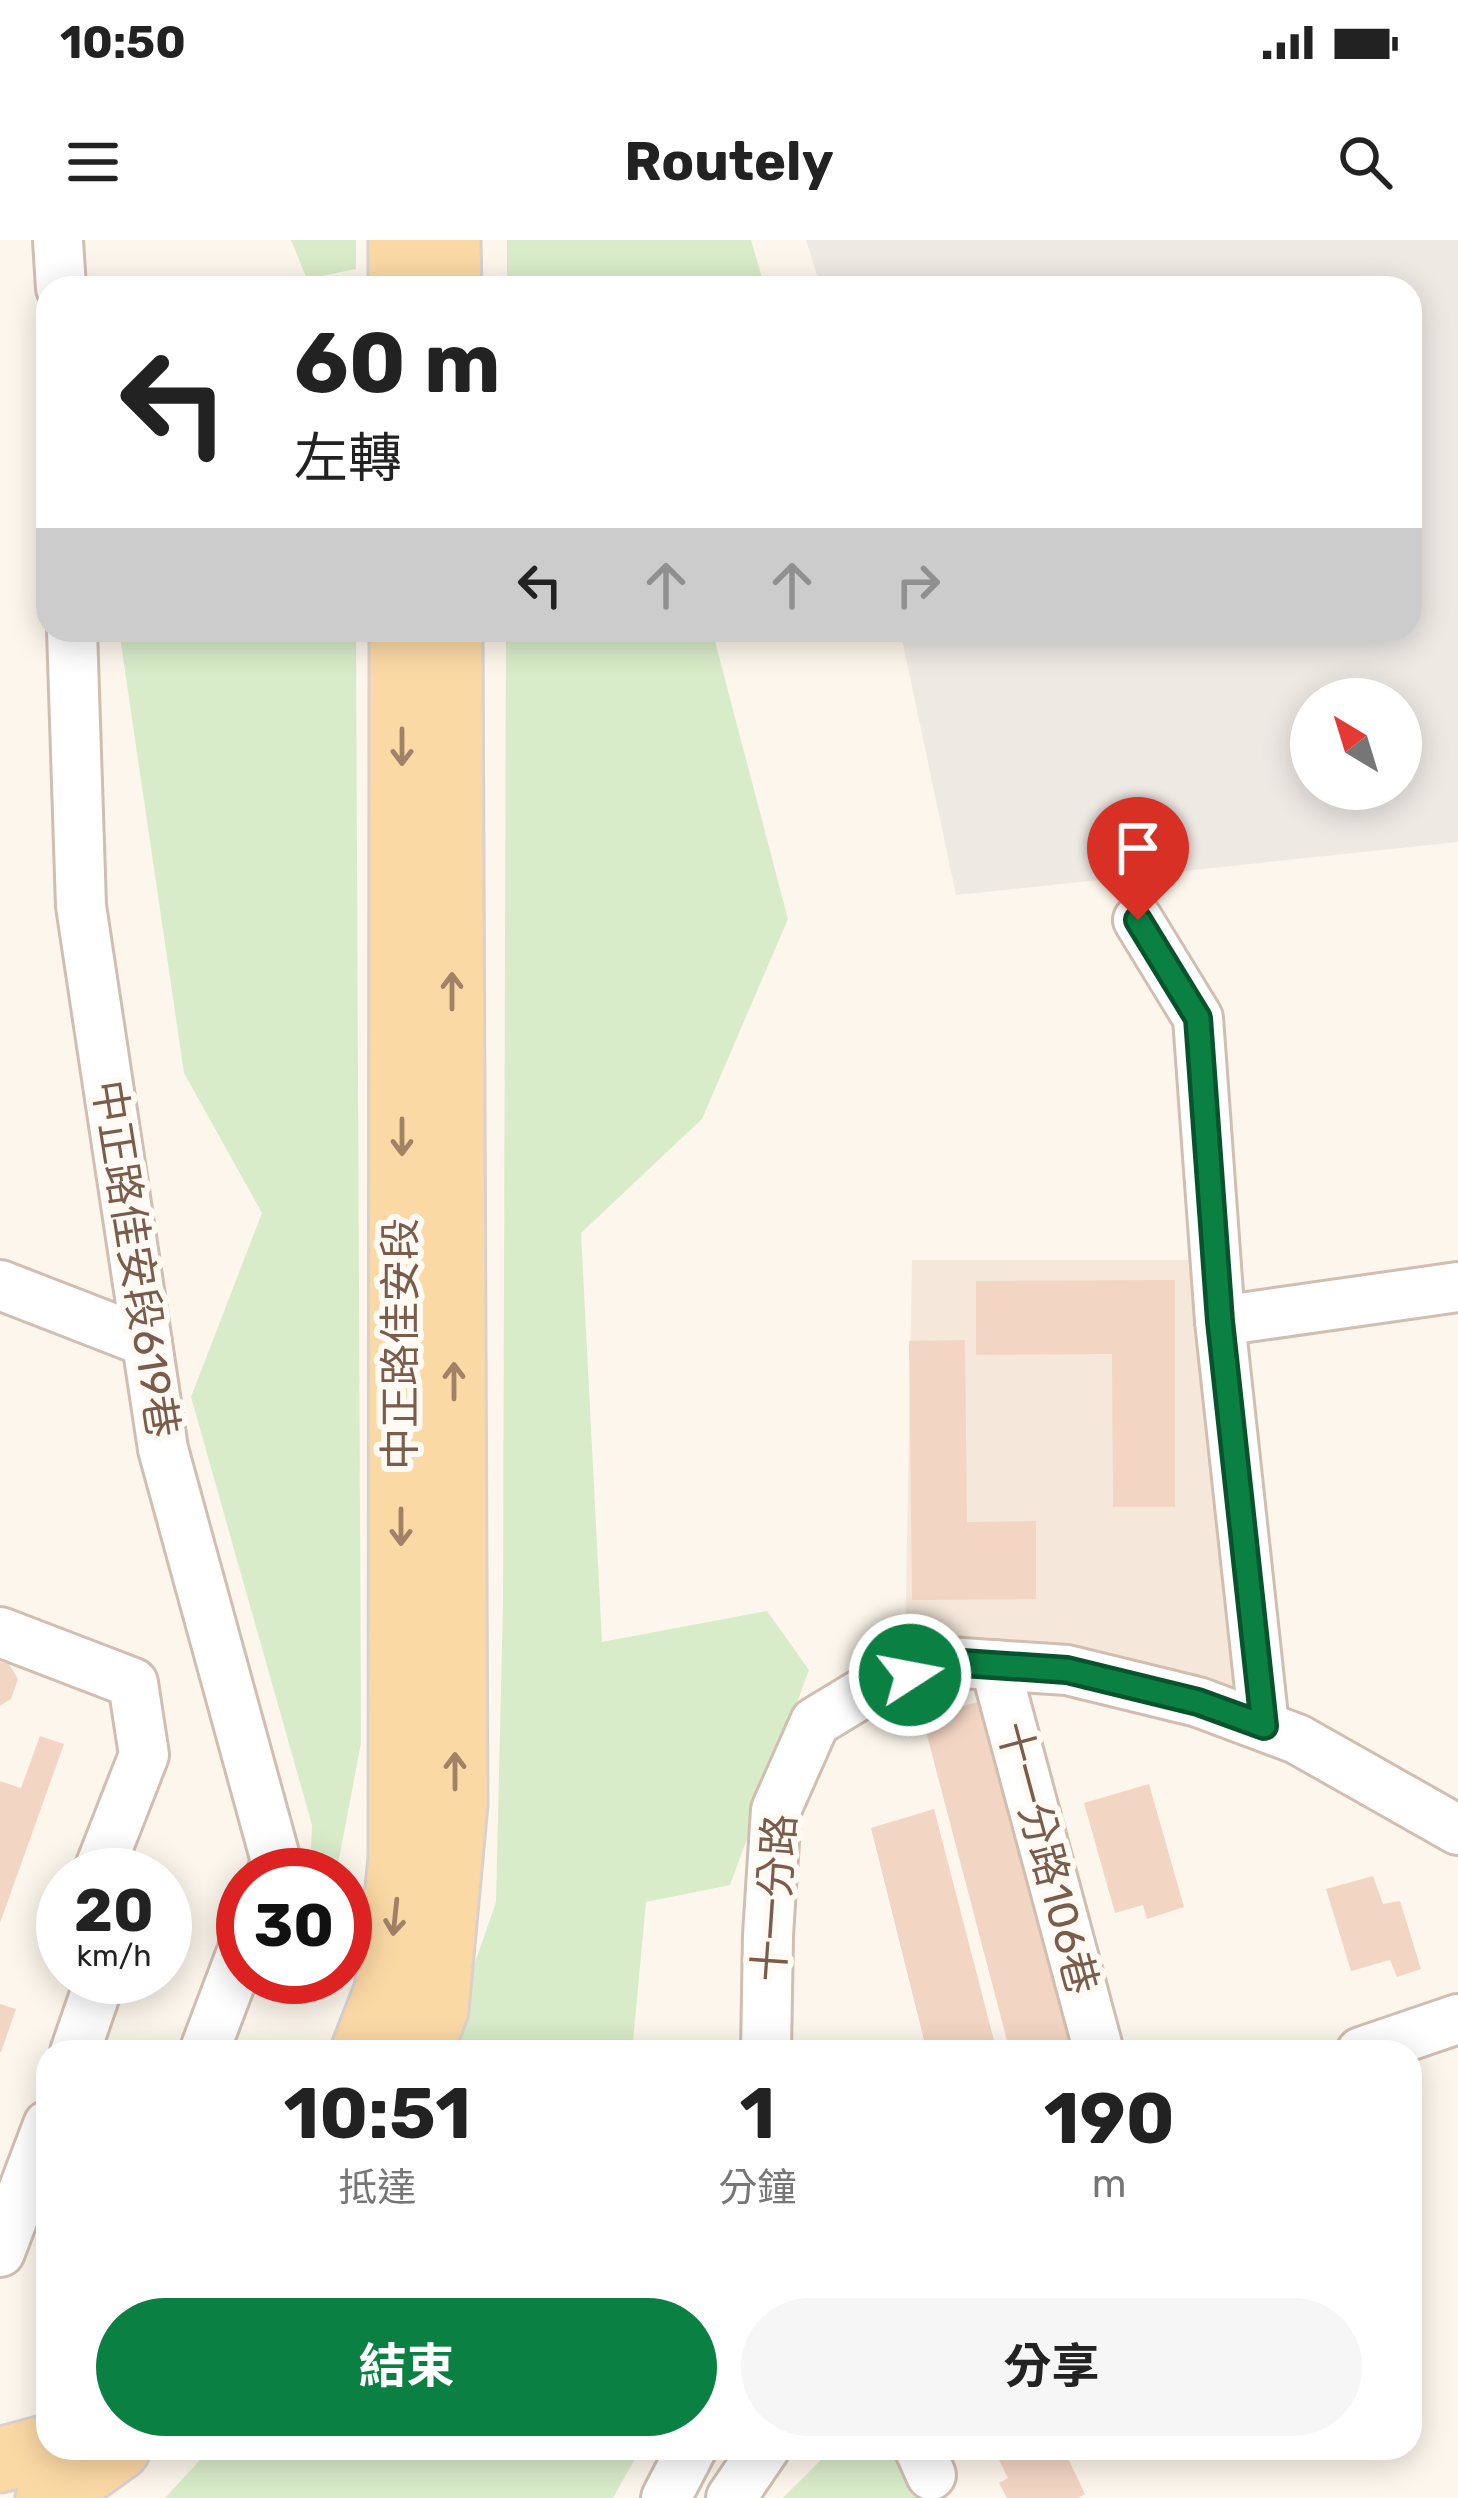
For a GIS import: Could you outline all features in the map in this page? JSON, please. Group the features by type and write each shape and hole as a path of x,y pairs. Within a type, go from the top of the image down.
{"main road":[{"path":"401,240 401,276"},
{"path":"448,240 448,276"},
{"name":"中正路佳安段","path":"368,2040 387,1990 401,1858 402,642"},
{"name":"中正路佳安段","path":"424,2040 436,2009 455,1804 450,642"},
{"path":"0,2460 36,2451"},
{"path":"44,2498 100,2460"}],"street":[{"name":"中正路佳安段619巷","path":"72,642 81,906 164,1449 272,1848"},
{"path":"1138,920 1198,1018 1220,1321 1264,1726"},
{"path":"0,1285 147,1342"},
{"path":"1220,1321 1458,1287"},
{"path":"0,1632 133,1683 144,1755 108,1848"},
{"name":"十一分路","path":"766,2040 776,1810 815,1722 871,1688 948,1662 1067,1670 1198,1702 1298,1738 1458,1830"},
{"name":"十一分路106巷","path":"995,1665 1096,2040"},
{"path":"78,2040 91,2004"},
{"path":"209,2040 222,2004"},
{"path":"1396,2040 1458,2019"},
{"path":"0,2252 36,2157"},
{"path":"44,2498 50,2460"},
{"path":"666,2498 686,2460"},
{"path":"731,2498 757,2460"}],"shaded area":[{"path":"806,240 1458,240 1458,842 956,895 903,642 1422,642 1422,276 817,276"},
{"path":"912,1260 1195,1260 1242,1704 905,1653"}],"green space":[{"path":"291,240 356,240 356,269 306,276"},
{"path":"507,240 751,240 762,276 507,276"},
{"path":"121,642 356,642 361,1743 341,1848 311,1848 312,1825 191,1397 262,1213 184,1073"},
{"path":"506,642 715,642 788,919 702,1119 581,1233 602,1642 767,1611 809,1670 730,1885 646,1902 633,2040 448,2040 496,1902 503,1604"},
{"path":"200,2460 634,2460 613,2498 165,2498"},
{"path":"821,2460 896,2460 924,2498 783,2498"}],"building":[{"path":"1175,1280 1175,1507 1113,1507 1112,1354 976,1355 976,1281"},
{"path":"965,1340 967,1522 1036,1521 1036,1599 912,1600 909,1341"},
{"path":"0,1662 9,1664 18,1679 11,1699 0,1706"},
{"path":"998,1697 1088,2040 1007,2040 922,1716"},
{"path":"40,1736 64,1744 0,1923 0,1781 21,1788"},
{"path":"1149,1784 1184,1907 1147,1919 1143,1905 1115,1913 1084,1803"},
{"path":"934,1809 994,2040 924,2040 871,1828"},
{"path":"1373,1876 1383,1904 1400,1901 1421,1969 1397,1977 1390,1960 1351,1971 1326,1889"},
{"path":"0,2004 16,2009 1,2052 0,2052"},
{"path":"999,2460 1069,2460 1085,2494 1078,2498 1007,2498 999,2483 1008,2478"}],"route":[{"path":"910,1675 948,1662 1067,1670 1198,1702 1264,1726 1220,1321 1198,1018 1138,920"}]}
